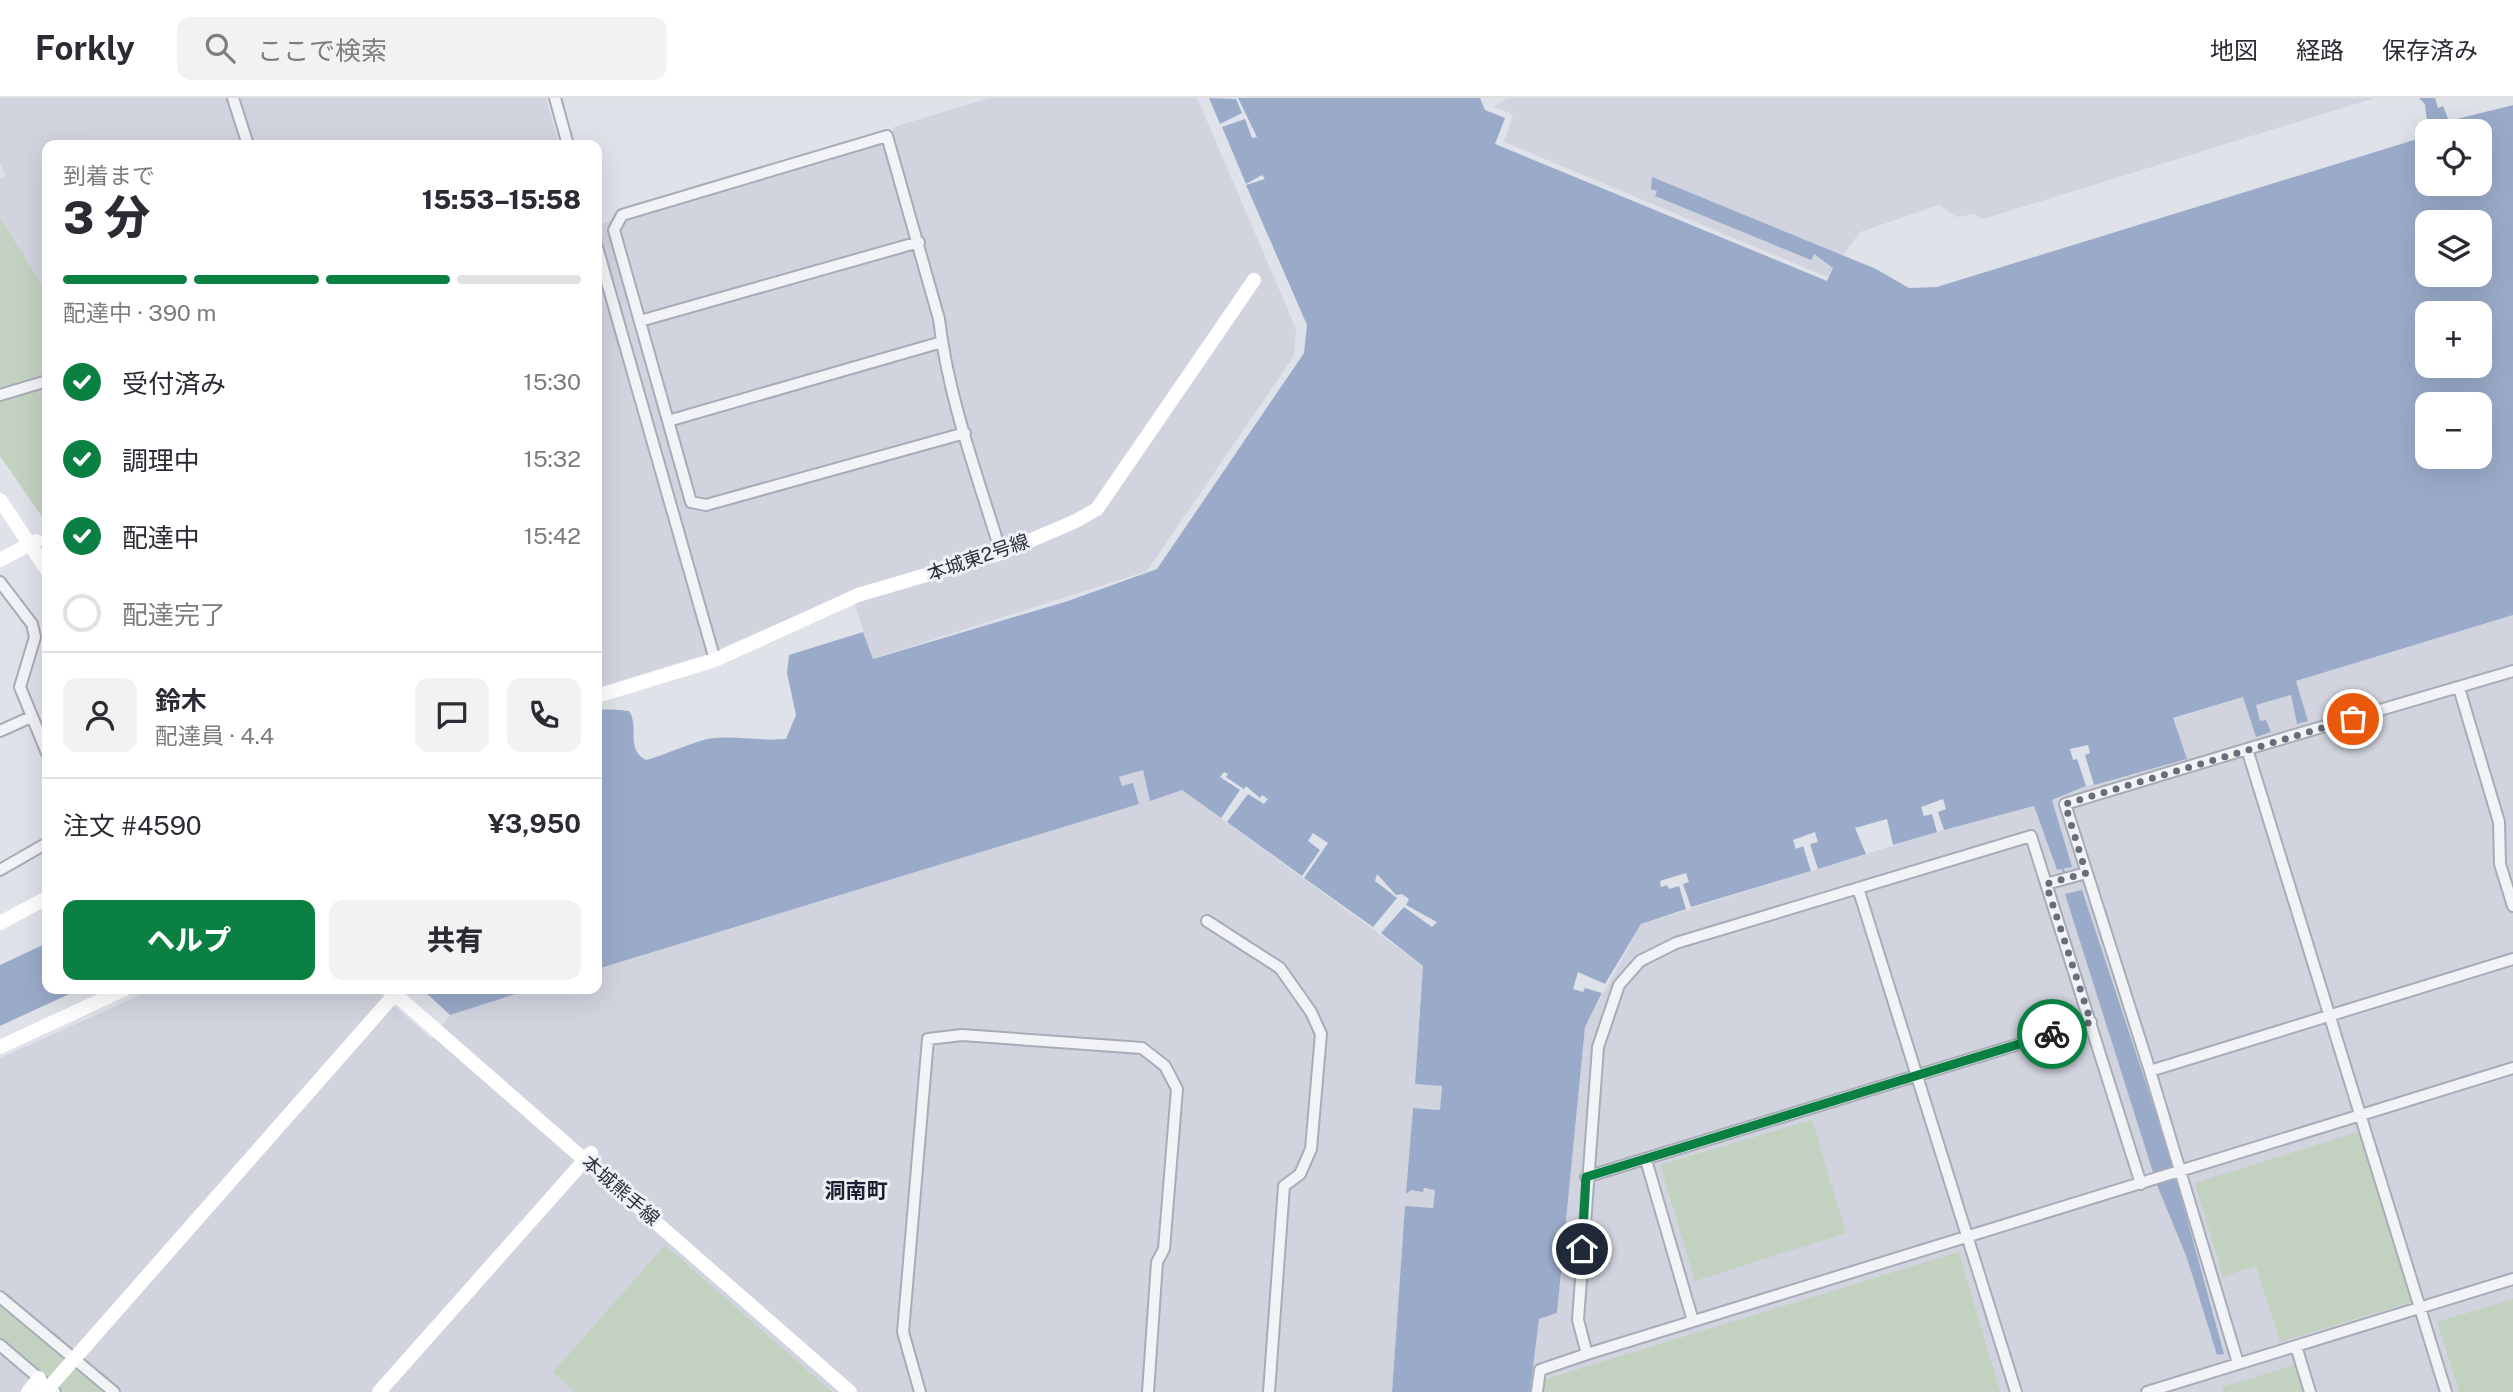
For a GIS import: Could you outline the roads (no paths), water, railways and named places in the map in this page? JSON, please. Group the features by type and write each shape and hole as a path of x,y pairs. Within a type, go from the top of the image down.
{"street":[{"path":"233,98 246,140"},
{"path":"555,98 567,140"},
{"path":"965,433 706,505 691,502 614,230 622,215 887,136 919,242 965,433 1001,553"},
{"path":"639,321 919,242"},
{"path":"602,264 715,660"},
{"name":"本城東2号線","path":"602,694 715,660 858,595 1001,553 1076,521 1097,509 1254,280"},
{"path":"668,421 942,342"},
{"path":"0,395 42,382"},
{"path":"0,485 42,560"},
{"path":"0,500 33,543 42,550"},
{"path":"0,560 33,543"},
{"path":"0,582 32,624 35,637 20,687 42,742"},
{"path":"2238,1363 2150,1071 2065,804 2513,671"},
{"path":"2459,688 2499,822 2500,864 2513,906"},
{"path":"0,731 31,717"},
{"path":"2247,749 2446,1392"},
{"path":"1587,1354 1578,1320 1586,1177 1598,1047 1619,985 1640,961 1676,943 2031,836 2141,1184"},
{"path":"0,870 42,846"},
{"path":"2046,884 2086,873"},
{"path":"1858,888 2016,1392"},
{"path":"0,923 42,901"},
{"path":"1207,921 1280,968 1311,1012 1321,1034 1311,1149 1300,1174 1284,1186 1269,1392"},
{"path":"2150,1071 2513,959"},
{"path":"0,1047 114,994"},
{"path":"28,1392 47,1387 392,994"},
{"name":"本城熊手線","path":"401,994 862,1392"},
{"path":"1586,1177 2091,1022"},
{"path":"920,1392 903,1332 928,1039 962,1035 1142,1048 1165,1066 1177,1089 1164,1249 1157,1262 1148,1392"},
{"path":"1537,1392 1540,1370 1587,1354 2513,1068"},
{"path":"379,1392 589,1156"},
{"name":"本城熊手線","path":"589,1156 850,1392"},
{"path":"1646,1160 1693,1321"},
{"path":"2147,1392 2513,1279"},
{"path":"0,1297 114,1392"},
{"path":"0,1345 47,1387"},
{"path":"2296,1346 2310,1392"}],"water":[{"path":"1209,98 1236,99 1242,113 1220,124"},
{"path":"1238,98 1480,98 1485,110 1505,118 1495,144 1827,281 1833,268 1814,254 1811,260 1655,196 1657,191 1651,189 1652,177 1876,269 1909,288 1937,287 2415,140 2415,196 2492,196 2492,119 2457,119 2513,105 2513,615 2296,681 2308,721 2297,724 2291,695 2256,705 2260,721 2266,720 2271,732 2256,737 2243,697 2173,718 2187,759 2094,785 2085,755 2090,753 2088,745 2070,749 2073,760 2077,759 2086,786 2052,800 2072,867 2057,870 2034,806 1944,830 1938,812 1946,809 1943,799 1921,807 1924,816 1932,814 1937,832 1893,845 1887,819 1855,828 1866,854 1818,869 1810,844 1818,842 1815,832 1793,840 1796,849 1803,846 1811,871 1691,907 1683,884 1689,882 1686,873 1660,881 1661,887 1667,885 1669,889 1679,886 1686,909 1641,924 1605,984 1578,972 1573,989 1583,992 1585,988 1602,993 1585,1027 1557,1313 1539,1319 1530,1392 1392,1392 1405,1206 1433,1208 1435,1190 1424,1188 1423,1192 1411,1190 1406,1194 1413,1108 1440,1110 1442,1086 1415,1084 1423,966 1381,933 1404,907 1432,927 1437,922 1406,905 1409,899 1402,894 1396,895 1377,874 1375,881 1397,898 1373,927 1304,878 1328,843 1313,833 1308,841 1320,850 1302,876 1227,822 1248,794 1264,804 1268,799 1262,795 1260,798 1246,786 1244,789 1226,777 1228,774 1224,772 1220,777 1240,790 1221,818 1182,790 1150,801 1143,770 1119,777 1122,786 1133,783 1139,804 602,967 602,710 629,711 636,750 646,760 714,738 786,739 796,715 787,673 789,655 863,632 873,659 1068,601 1157,569 1304,353 1307,325 1246,185 1265,179 1262,175 1246,184 1222,127 1245,119 1252,138 1257,137"},
{"path":"2419,98 2435,98 2438,108 2443,106 2448,119 2427,119 2425,104"},
{"path":"2082,890 2169,1153 2224,1354 2217,1355 2187,1258 2157,1185 2065,894"},
{"path":"42,945 42,994 69,994 0,1026 0,965"},
{"path":"427,994 515,994 450,1015"}],"waterway":[{"path":"2063,870 2066,876"}],"district":[{"name":"洞南町","path":"856,1191"}]}
